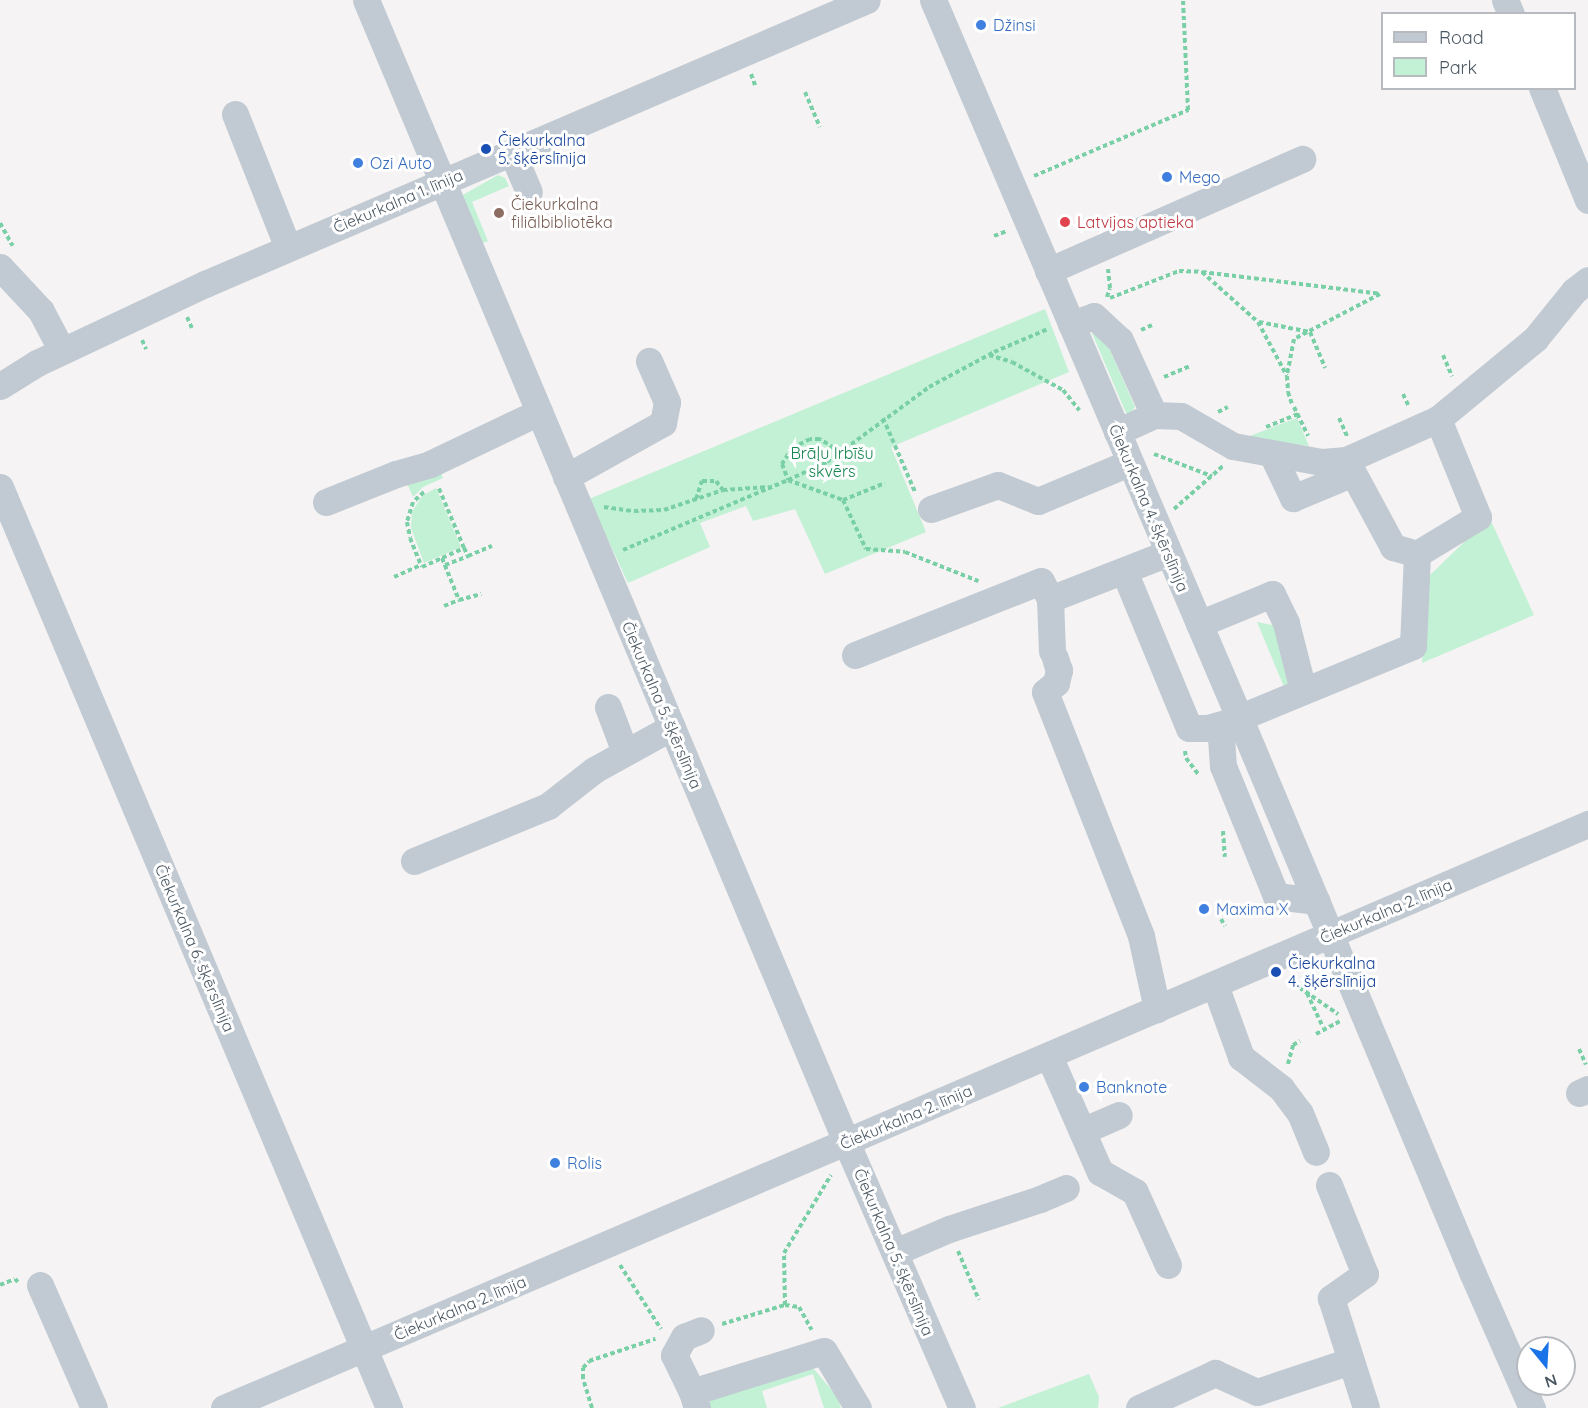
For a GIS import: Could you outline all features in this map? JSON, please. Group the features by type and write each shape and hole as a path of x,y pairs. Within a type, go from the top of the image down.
{"street":[{"name":"Čiekurkalna 5. šķērslīnija","path":"366,0 847,1142 962,1408"},
{"name":"Čiekurkalna 1. līnija","path":"0,386 62,351 187,292 867,0"},
{"name":"Čiekurkalna 4. šķērslīnija","path":"933,0 1048,271 1081,317 1117,432 1137,460 1168,553 1199,624 1234,720 1317,902 1472,1272 1532,1408"},
{"path":"1543,90 1588,200"},
{"path":"236,114 288,248"},
{"path":"512,152 529,192"},
{"path":"1048,271 1302,159"},
{"path":"0,267 41,311 62,351"},
{"path":"1272,454 1293,498 1349,458 1438,419 1535,339 1574,291 1588,280"},
{"path":"1081,317 1120,340 1154,415"},
{"path":"566,477 663,423 667,402 649,361"},
{"path":"326,502 396,474 430,464 539,412"},
{"path":"1117,432 1154,415 1181,416 1233,446 1319,462 1349,458"},
{"path":"1349,458 1393,548 1417,554 1479,517 1438,419"},
{"path":"931,509 998,485 1038,501 1137,460"},
{"name":"Čiekurkalna 6. šķērslīnija","path":"0,487 389,1408"},
{"path":"1050,599 1168,553"},
{"path":"1124,571 1189,728 1208,728 1234,720 1413,646 1417,554"},
{"path":"855,655 1041,581 1050,599 1053,654 1059,670 1056,683 1045,692 1141,936 1158,1009"},
{"path":"1199,624 1272,594 1286,623 1303,690"},
{"path":"608,707 626,752"},
{"path":"1234,720 1221,738 1223,766 1276,896 1317,902"},
{"path":"414,861 548,806 594,770 672,726"},
{"name":"Čiekurkalna 2. līnija","path":"224,1408 1588,824"},
{"path":"1215,985 1241,1057 1281,1088 1300,1113 1316,1152"},
{"path":"1049,1056 1100,1172 1135,1192 1168,1265"},
{"path":"1082,1131 1119,1115"},
{"path":"1329,1185 1365,1274 1331,1298 1366,1408"},
{"path":"894,1252 949,1229 1066,1188"},
{"path":"40,1285 94,1408"},
{"path":"701,1330 684,1337 674,1355 694,1400 825,1351 858,1408"},
{"path":"1139,1408 1215,1372 1257,1392 1350,1361"}],"path":[{"path":"1030,177 1188,110 1183,0"},
{"path":"805,92 820,127"},
{"path":"601,559 827,462 929,387 988,355 1081,317 1179,271 1380,294 1294,339 1287,376 1288,392 1293,404"},
{"path":"1202,272 1258,322 1287,376"},
{"path":"1258,322 1310,332"},
{"path":"1310,332 1325,368"},
{"path":"988,355 1012,362 1063,390 1080,411"},
{"path":"1443,355 1455,384"},
{"path":"1142,387 1190,366"},
{"path":"1403,394 1411,413"},
{"path":"1339,418 1349,458"},
{"path":"840,452 820,439 810,439 792,448 782,464 788,480 843,500 885,483"},
{"path":"1172,510 1244,448"},
{"path":"1137,460 1152,453 1212,476"},
{"path":"696,500 702,481 716,481 723,489"},
{"path":"421,565 408,531 409,512 413,502 422,493 438,484 468,556"},
{"path":"601,506 634,511 664,510 723,489 773,486"},
{"path":"843,500 866,549 904,552 990,586 1000,597"},
{"path":"445,565 492,546"},
{"path":"394,577 464,548"},
{"path":"442,558 459,600"},
{"path":"444,606 481,594"},
{"path":"1223,852 1225,857"},
{"path":"1221,919 1225,926"},
{"path":"1273,960 1281,975 1345,1019"},
{"path":"1306,993 1323,1028"},
{"path":"1579,1049 1585,1084"},
{"path":"785,1305 784,1253 839,1162 847,1142"},
{"path":"949,1229 979,1300"},
{"path":"605,1245 658,1323"},
{"path":"701,1330 785,1305 799,1307 825,1351"},
{"path":"592,1408 583,1379 583,1368 589,1361 664,1336"}],"green space":[{"path":"498,175 505,178 509,186 472,202 488,241 478,245 461,196"},
{"name":"Brāļu Irbīšu skvērs","path":"1045,309 1069,372 891,447 926,532 825,574 795,509 753,521 746,506 700,523 710,547 628,583 589,499"},
{"path":"1099,331 1106,341 1135,407 1131,413 1126,413 1092,333"},
{"path":"1297,418 1309,446 1247,437"},
{"path":"439,468 443,478 423,487 413,497 406,481"},
{"path":"436,488 461,547 424,563 411,528 412,512 422,496"},
{"path":"1487,520 1491,521 1534,615 1422,663 1429,576"},
{"path":"1257,622 1277,626 1290,683 1284,687"},
{"path":"812,1367 837,1396 841,1408 824,1408 813,1374 762,1391 767,1408 709,1408 711,1396"},
{"path":"1089,1374 1099,1397 1098,1408 998,1408"}],"place":[{"name":"Džinsi","path":"981,25"},
{"name":"Čiekurkalna 5. šķērslīnija","path":"486,149"},
{"name":"Ozi Auto","path":"358,163"},
{"name":"Mego","path":"1167,177"},
{"name":"Čiekurkalna filiālbibliotēka","path":"499,213"},
{"name":"Latvijas aptieka","path":"1065,222"},
{"name":"Maxima X","path":"1204,909"},
{"name":"Čiekurkalna 4. šķērslīnija","path":"1276,972"},
{"name":"Banknote","path":"1084,1087"},
{"name":"Rolis","path":"555,1163"}]}
